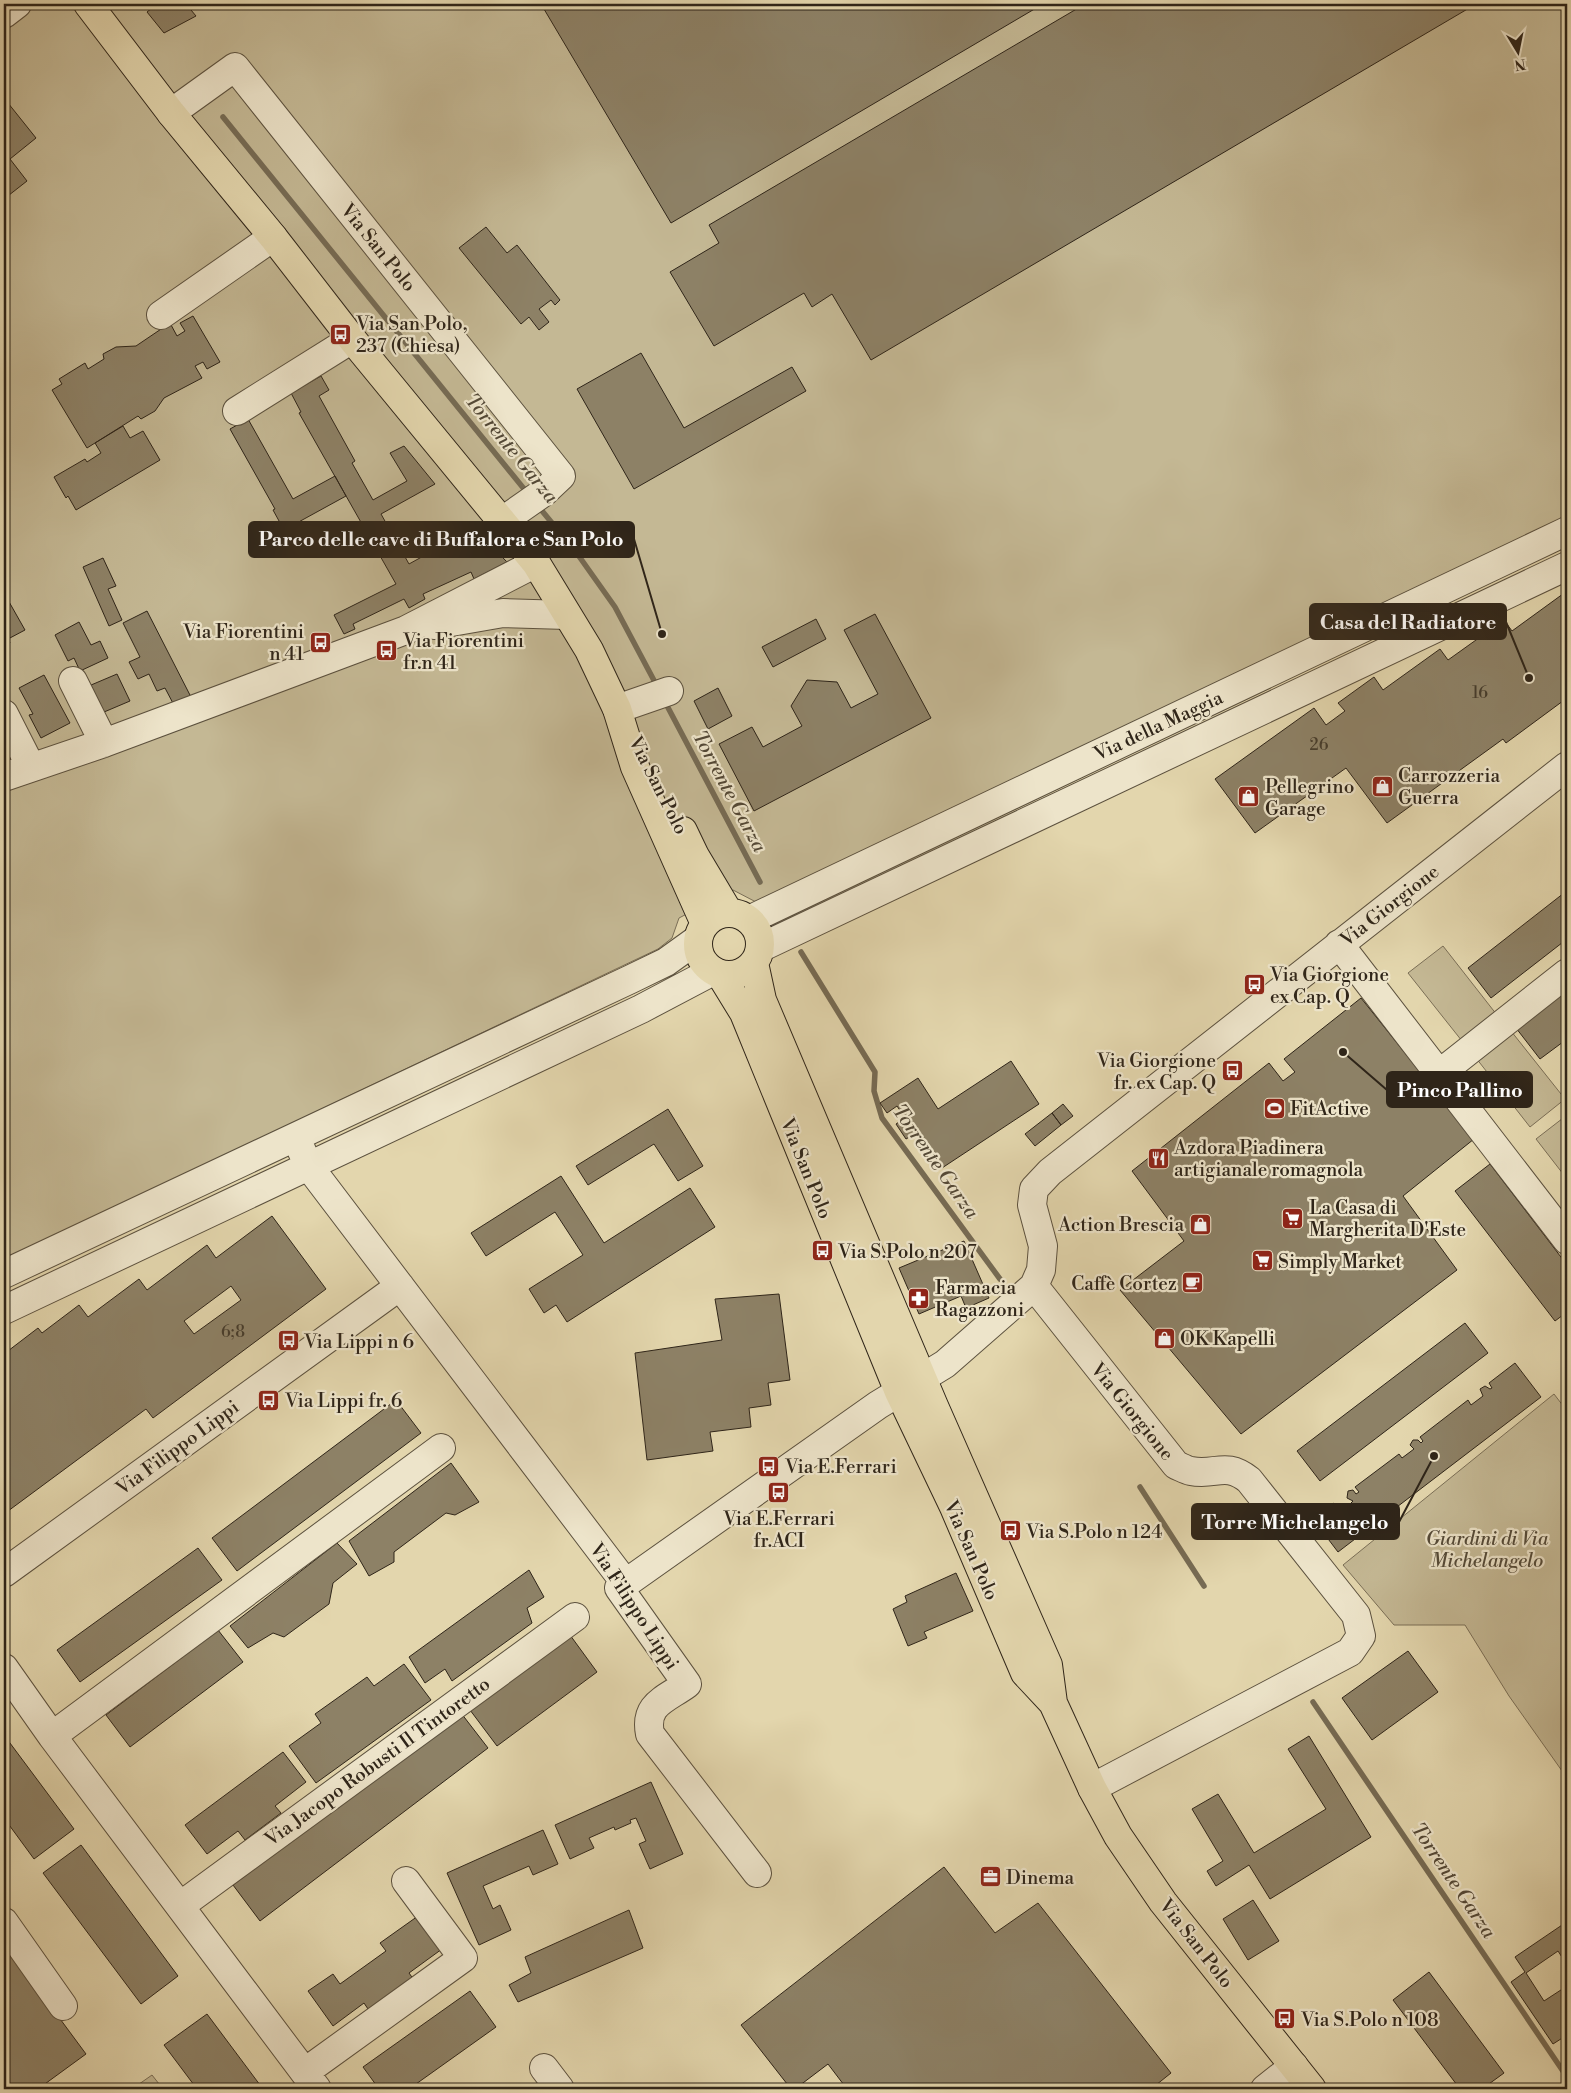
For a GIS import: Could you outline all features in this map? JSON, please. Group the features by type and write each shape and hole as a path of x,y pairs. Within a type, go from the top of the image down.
{"main road":[{"name":"Via San Polo","path":"88,4 171,113 273,237 352,339 512,515 536,563 589,650 617,709 650,761 695,856 720,924"},
{"name":"Via San Polo","path":"720,924 758,931 757,956 762,1000 922,1379 1048,1665 1053,1703 1092,1788 1118,1836 1163,1902 1312,2089"},
{"name":"Via San Polo","path":"720,924 700,957 717,973 744,1013 899,1392 954,1507 1025,1673 1053,1703"},
{"path":"717,973 734,975 744,972 757,956"}],"street":[{"path":"4,14 17,4"},
{"name":"Via San Polo","path":"171,113 235,67 562,476 544,492 512,515"},
{"path":"161,315 273,237"},
{"path":"237,411 352,339"},
{"name":"Via della Maggia","path":"4,1274 666,962 720,924 1567,531"},
{"path":"4,776 104,743 406,630 536,563"},
{"name":"Via della Maggia","path":"757,956 1567,566"},
{"path":"406,630 503,613 567,615"},
{"path":"73,681 104,743"},
{"path":"617,709 659,695"},
{"path":"4,714 31,766"},
{"name":"Via Giorgione","path":"1092,1788 1350,1652 1361,1636 1356,1615 1250,1480 1238,1471 1227,1469 1192,1471 1176,1465 1034,1286 1041,1270 1043,1246 1032,1205 1034,1189 1050,1172 1567,766"},
{"path":"1339,944 1567,1238"},
{"path":"4,1310 717,973"},
{"path":"1439,1074 1567,973"},
{"name":"Via Filippo Lippi","path":"296,1137 308,1166 626,1584 619,1588 687,1684 652,1709 648,1721 650,1734 757,1873"},
{"name":"Via Filippo Lippi","path":"4,1573 400,1286"},
{"path":"626,1584 899,1392 945,1364 1034,1286"},
{"path":"52,1736 441,1448"},
{"name":"Via Jacopo Robusti Il Tintoretto","path":"180,1906 575,1617"},
{"path":"4,1668 52,1736 311,2081 463,1958 406,1881"},
{"path":"4,1922 64,2006"},
{"path":"1265,2089 1294,2066"}],"green space":[{"path":"4,4 1567,4 1567,516 756,902 733,890 679,918 672,938 658,949 4,1260"},
{"path":"1443,946 1497,1015 1462,1041 1408,973"},
{"path":"1511,1031 1565,1099 1530,1127 1476,1058"},
{"path":"1567,1115 1567,1179 1536,1139"},
{"name":"Giardini di Via Michelangelo","path":"1554,1394 1567,1411 1567,1778 1509,1696 1465,1625 1394,1625 1343,1565"},
{"path":"152,2075 163,2089 132,2089"}],"building":[{"path":"157,4 186,4 196,16 164,33 147,12"},
{"path":"541,4 1043,4 671,223"},
{"path":"1085,4 1476,4 871,360 832,294 812,307 804,293 714,346 670,272 719,243 709,225"},
{"path":"4,98 36,138 10,159 27,181 4,199"},
{"path":"486,227 507,253 517,245 560,300 555,305 551,300 539,309 549,322 539,330 529,317 521,324 459,248"},
{"path":"193,316 220,362 207,369 203,362 195,366 202,378 164,398 155,411 141,419 138,416 87,448 52,390 62,384 59,379 85,363 88,369 104,359 103,354 116,347 136,346 170,323 177,336 185,331 180,323"},
{"path":"641,353 684,428 792,367 806,391 634,489 577,389"},
{"path":"321,376 329,390 319,396 355,461 352,463 373,500 407,481 390,453 404,446 435,484 381,514 409,564 474,528 507,562 474,579 471,572 423,594 425,599 409,608 404,599 353,624 355,629 344,634 334,615 396,584 299,413 301,412 291,393"},
{"path":"248,419 293,499 335,476 346,496 284,530 273,510 275,509 230,429"},
{"path":"123,426 130,438 143,431 160,460 76,510 68,496 66,498 54,477 85,459 87,462 101,453 95,443"},
{"path":"103,558 116,586 108,589 122,620 109,626 83,567"},
{"path":"1567,591 1567,698 1506,743 1503,739 1387,823 1346,768 1255,833 1215,779 1314,708 1326,725 1345,711 1338,703 1374,677 1383,690 1440,649 1448,660 1504,620 1512,631"},
{"path":"8,600 25,630 8,639 10,643 4,646 4,603"},
{"path":"147,611 192,699 175,707 165,688 157,691 149,674 138,679 129,662 140,657 123,623"},
{"path":"875,614 931,718 754,811 719,744 752,727 763,747 802,726 791,706 807,680 837,682 851,708 878,694 844,630"},
{"path":"816,619 826,639 773,667 762,647"},
{"path":"79,622 91,645 100,641 108,658 80,671 74,658 68,661 55,635"},
{"path":"117,674 130,701 97,715 84,688"},
{"path":"44,675 70,723 41,738 29,715 33,714 19,688"},
{"path":"718,688 732,716 708,729 694,701"},
{"path":"1564,893 1567,897 1567,939 1491,998 1468,968"},
{"path":"1567,989 1567,1039 1540,1059 1516,1028"},
{"name":"La Casa di Margherita D'Este","path":"1361,998 1474,1139 1403,1196 1457,1270 1241,1434 1120,1290 1184,1241 1132,1171 1269,1063 1283,1081 1295,1072 1284,1059"},
{"path":"1011,1061 1039,1104 942,1168 918,1132 906,1139 896,1124 905,1118 897,1106 887,1113 880,1103 918,1078 938,1109"},
{"path":"1063,1104 1073,1116 1061,1125 1052,1113"},
{"path":"668,1109 703,1166 678,1181 654,1144 588,1185 576,1166"},
{"path":"1052,1113 1061,1125 1035,1146 1025,1134"},
{"path":"1490,1164 1567,1265 1567,1312 1555,1321 1455,1191"},
{"path":"561,1176 604,1243 690,1188 715,1227 567,1322 556,1305 544,1313 529,1289 583,1255 555,1212 486,1256 471,1233"},
{"path":"272,1216 326,1289 153,1418 146,1409 4,1514 4,1354 38,1328 42,1333 79,1305 88,1317 139,1279 147,1290 207,1245 216,1258","holes":["231,1286 241,1300 194,1334 184,1321"]},
{"path":"964,1241 989,1298 966,1308 961,1296 919,1314 899,1268"},
{"path":"779,1294 790,1380 768,1383 771,1405 749,1408 751,1427 710,1432 713,1451 647,1460 635,1353 722,1340 715,1299"},
{"path":"1465,1323 1488,1353 1320,1481 1297,1451"},
{"path":"1515,1363 1541,1397 1338,1552 1313,1519 1334,1503 1341,1513 1353,1501 1347,1498 1348,1491 1353,1490 1356,1494 1359,1492 1355,1487 1399,1454 1402,1458 1414,1449 1410,1445 1413,1440 1418,1440 1421,1443 1423,1441 1420,1437 1468,1400 1471,1405 1483,1396 1480,1389 1485,1386 1490,1389 1492,1388 1489,1383"},
{"path":"396,1400 421,1433 237,1571 212,1538"},
{"path":"451,1463 479,1502 455,1515 446,1513 394,1552 394,1562 369,1576 349,1541"},
{"path":"337,1543 357,1564 333,1583 329,1604 284,1637 273,1633 248,1648 230,1626"},
{"path":"198,1548 222,1580 80,1682 57,1650"},
{"path":"529,1570 544,1597 527,1608 532,1623 452,1681 445,1669 425,1683 409,1657"},
{"path":"956,1573 973,1611 924,1632 927,1638 908,1646 893,1609 907,1602 905,1596"},
{"path":"218,1630 243,1662 130,1747 106,1715"},
{"path":"570,1635 597,1672 497,1746 470,1710"},
{"path":"1408,1651 1438,1692 1372,1740 1342,1698"},
{"path":"404,1664 431,1700 316,1783 289,1746 321,1723 315,1714 367,1677 374,1686"},
{"path":"461,1713 488,1748 260,1921 233,1885"},
{"path":"4,1735 74,1829 34,1859 4,1818"},
{"path":"1309,1736 1371,1837 1270,1899 1249,1865 1216,1886 1207,1871 1223,1861 1192,1809 1218,1794 1254,1853 1326,1809 1288,1749"},
{"path":"283,1752 306,1782 275,1806 281,1813 245,1840 238,1831 207,1854 185,1825"},
{"path":"651,1782 683,1854 650,1869 639,1844 646,1841 636,1818 630,1820 631,1823 615,1830 614,1827 589,1838 594,1848 570,1859 555,1825"},
{"path":"543,1830 558,1864 533,1875 529,1866 483,1886 493,1909 500,1905 511,1930 479,1945 447,1873"},
{"path":"81,1845 178,1976 141,2004 43,1873"},
{"path":"944,1867 995,1933 1038,1903 1171,2073 1151,2089 847,2089 828,2064 795,2089 791,2089 741,2025"},
{"path":"1253,1900 1279,1941 1248,1960 1223,1919"},
{"path":"629,1910 643,1948 518,2002 509,1985 531,1973 525,1957"},
{"path":"418,1916 442,1949 409,1973 414,1980 370,2012 364,2003 333,2026 308,1991 333,1974 340,1984 386,1951 380,1943"},
{"path":"1565,1923 1567,1926 1567,1965 1558,1951 1526,1973 1544,2001 1567,1986 1567,2035 1553,2044 1511,1982 1525,1972 1515,1957"},
{"path":"4,1943 86,2054 38,2089 4,2089"},
{"path":"1429,1972 1504,2073 1482,2089 1460,2089 1393,2000"},
{"path":"470,1991 496,2027 409,2089 379,2089 363,2067"},
{"path":"207,2014 263,2089 197,2089 164,2045"}],"waterway":[{"name":"Torrente Garza","path":"223,117 529,495"},
{"name":"Torrente Garza","path":"538,506 576,552 615,607 658,688"},
{"name":"Torrente Garza","path":"664,700 760,882"},
{"name":"Torrente Garza","path":"801,952 875,1072 874,1091 882,1118 1000,1279"},
{"name":"Torrente Garza","path":"1140,1487 1204,1586"},
{"name":"Torrente Garza","path":"1313,1702 1567,2077"}],"place":[{"name":"Via San Polo, 237 (Chiesa)","path":"340,334"},
{"name":"Parco delle cave di Buffalora e San Polo","path":"662,634"},
{"name":"Via Fiorentini n 41","path":"320,642"},
{"name":"Via Fiorentini fr.n 41","path":"387,651"},
{"name":"Casa del Radiatore","path":"1529,678"},
{"name":"Carrozzeria Guerra","path":"1382,786"},
{"name":"Pellegrino Garage","path":"1249,797"},
{"name":"Via Giorgione ex Cap. Q","path":"1254,985"},
{"name":"Pinco Pallino","path":"1343,1052"},
{"name":"Via Giorgione fr. ex Cap. Q","path":"1232,1071"},
{"name":"FitActive","path":"1274,1108"},
{"name":"Azdora Piadinera artigianale romagnola","path":"1158,1158"},
{"name":"La Casa di Margherita D'Este","path":"1293,1218"},
{"name":"Action Brescia","path":"1200,1224"},
{"name":"Via S.Polo n 207","path":"822,1251"},
{"name":"Simply Market","path":"1262,1261"},
{"name":"Caffè Cortez","path":"1193,1283"},
{"name":"Farmacia Ragazzoni","path":"919,1298"},
{"name":"OK Kapelli","path":"1164,1338"},
{"name":"Via Lippi n 6","path":"288,1341"},
{"name":"Via Lippi fr. 6","path":"269,1400"},
{"name":"Torre Michelangelo","path":"1434,1456"},
{"name":"Via E.Ferrari","path":"769,1466"},
{"name":"Via E.Ferrari fr.ACI","path":"779,1492"},
{"name":"Via S.Polo n 124","path":"1010,1531"},
{"name":"Dinema","path":"990,1877"},
{"name":"Via S.Polo n 108","path":"1285,2019"}]}
